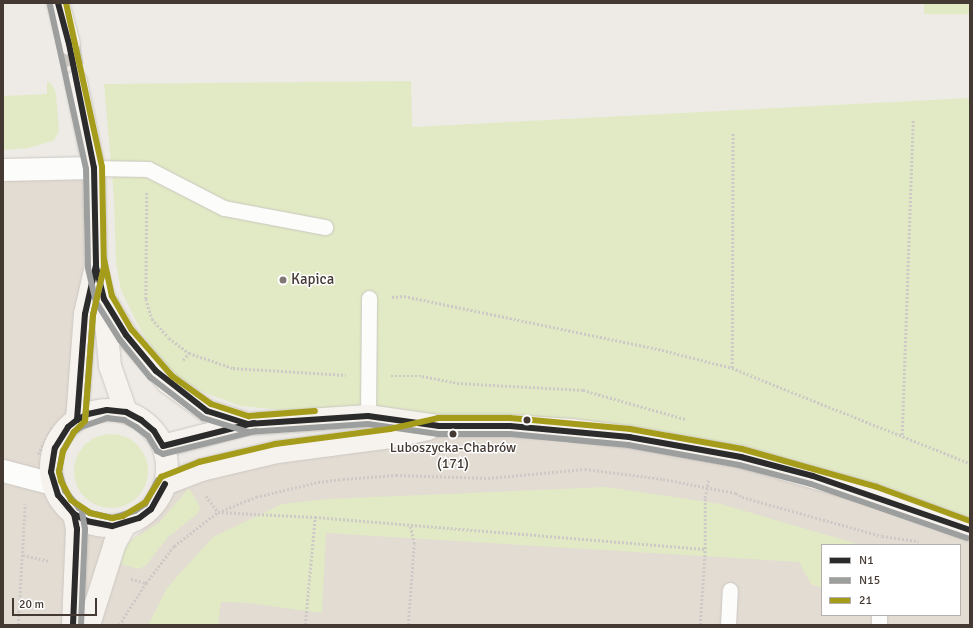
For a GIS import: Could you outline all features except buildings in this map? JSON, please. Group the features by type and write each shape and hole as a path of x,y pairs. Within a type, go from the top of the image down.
{"street":[{"path":"58,3 69,44"},
{"path":"76,82 94,168 96,267 104,299 110,366 126,412"},
{"path":"3,170 94,168"},
{"path":"77,420 86,314 96,267"},
{"path":"104,299 126,335 167,382 207,411 248,424"},
{"path":"89,625 115,543 126,524 151,508 165,484 167,464 163,446 154,431 141,420 126,412 107,410 88,414 68,427 55,448 52,460 53,484 62,500 74,514 98,525 126,524"},
{"path":"163,446 248,424 368,416 439,426 510,426 571,430 686,446 741,457 813,476 970,530"},
{"path":"165,484 201,470 277,452 391,437 439,426"},
{"path":"3,471 28,476 53,484"},
{"path":"73,625 77,529 74,514"}],"lane":[{"path":"94,168 148,169 224,208 325,227"},
{"path":"368,416 369,298"},
{"path":"728,625 730,590"}],"path":[{"path":"902,436 912,120"},
{"path":"732,368 733,132"},
{"path":"148,169 146,299 152,319 169,338 189,353 233,368 368,375 422,376 457,383 583,390 687,420"},
{"path":"369,298 404,296 662,350 732,368 970,463"},
{"path":"119,625 146,582 174,546 218,512 256,497 299,486 396,475 488,478 585,469 707,487 736,493 742,497 882,536 918,540"},
{"path":"18,625 28,476"},
{"path":"700,625 707,487"},
{"path":"218,512 315,516 705,549"},
{"path":"305,625 315,516"},
{"path":"408,625 414,544 410,525"}],"shaded area":[{"path":"94,168 77,420 63,427 44,462 63,519 96,528 126,524 89,625 3,625 3,170"},
{"path":"439,426 629,437 970,530 970,625 96,625 118,564 131,540 153,521 172,486"}],"green space":[{"path":"924,3 970,3 970,14 924,14"},
{"path":"411,81 412,127 970,98 970,530 741,457 241,406 205,393 170,373 141,331 121,290 116,263 114,198 104,84"},
{"path":"47,82 50,82 56,93 59,131 54,140 29,148 3,150 3,96 47,94"},
{"path":"111,434 125,437 137,445 145,457 148,471 145,485 137,497 125,505 111,508 97,505 85,497 77,485 74,471 77,457 85,445 97,437"},
{"path":"606,487 721,504 858,544 821,544 821,588 811,584 799,562 326,533 322,613 248,603 221,602 218,625 148,625 167,588 213,537 282,504 327,499"},
{"path":"189,488 200,507 198,513 168,537 146,565 139,569 117,563 130,541 160,522"}],"tunnel":[{"path":"69,44 76,82"}],"transit line":[{"name":"N1","path":"58,3 69,44 94,168 96,267 104,299 126,335 156,371 207,411 248,424 368,416 439,426 510,426 629,437 741,457 813,476 970,530"},
{"name":"21","path":"66,3 102,167 104,267 93,315 85,421 74,432 63,451 59,472 61,481 71,500 90,513 112,518 123,516 145,503 161,477 199,462 275,444 390,429 438,418 510,418 630,429 742,449 877,487 970,521"},
{"name":"N15","path":"50,5 86,169 88,268 96,302 120,340 150,377 203,418 248,432 368,424 438,434 510,434 628,445 739,465 811,484 967,538"},
{"name":"21","path":"104,259 112,296 132,330 172,376 211,404 249,416 315,411"},
{"name":"N1","path":"77,420 85,314 96,265"},
{"name":"N15","path":"85,421 93,315 104,267"},
{"name":"N1","path":"165,484 151,509 139,518 112,526 87,521 74,514 58,495 51,472 55,448 68,427 77,420 88,414 107,410 126,412 141,420 154,431 163,446 254,423"},
{"name":"N15","path":"158,480 145,504 135,511 112,518 90,513 79,508 65,491 59,471 63,451 74,432 81,427 107,418 124,420 136,427 148,436 157,451 163,454 256,431"},
{"name":"N15","path":"81,625 85,529 82,512"},
{"name":"N1","path":"73,625 77,529 74,514"}],"place":[{"name":"Kapica","path":"283,280"},
{"name":"Luboszycka-Chabrów (171)","path":"453,434"}]}
